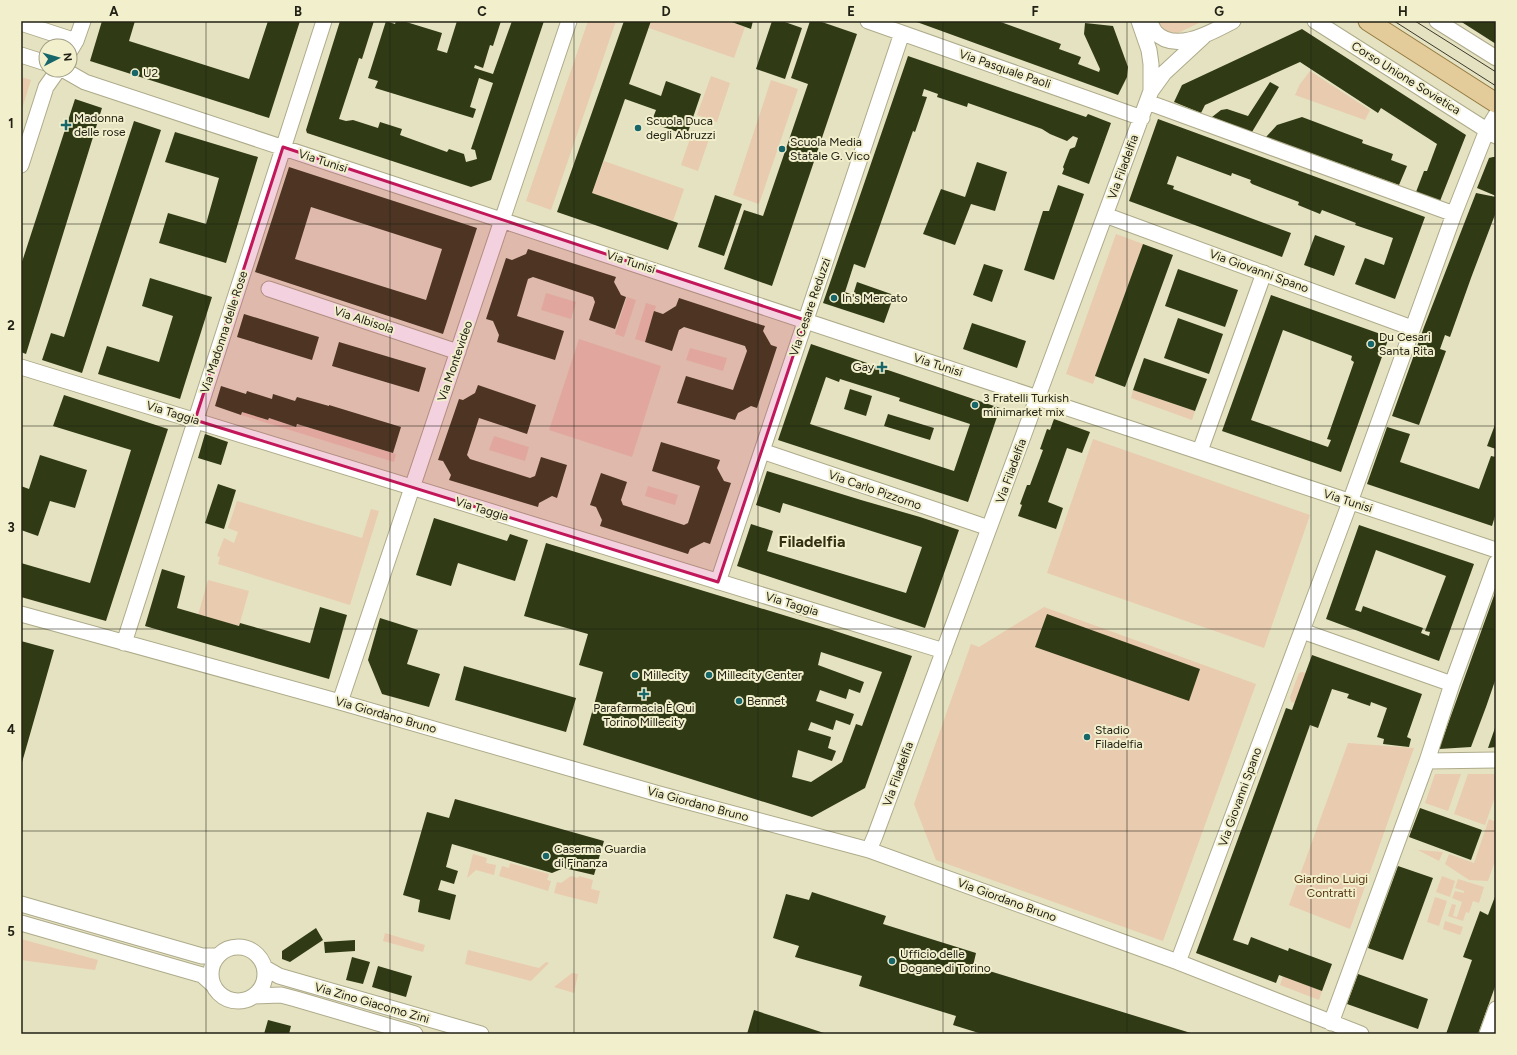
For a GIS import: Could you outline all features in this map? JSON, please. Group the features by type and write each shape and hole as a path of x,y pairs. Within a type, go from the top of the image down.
{"main road":[{"path":"1368,21 1496,103"}],"street":[{"path":"76,38 83,21"},
{"name":"Via Madonna delle Rose","path":"124,643 324,21"},
{"name":"Via Montevideo","path":"340,702 569,21"},
{"name":"Via Pasquale Paoli","path":"868,21 1142,118"},
{"path":"1140,21 1151,64 1149,96"},
{"path":"1149,21 1155,32 1164,39 1177,42 1204,36 1233,21"},
{"name":"Corso Unione Sovietica","path":"1315,21 1491,133"},
{"path":"1437,21 1496,58"},
{"path":"21,23 55,38"},
{"name":"Via Cesare Reduzzi","path":"718,582 902,33"},
{"path":"1149,96 1164,73 1204,36"},
{"path":"21,55 38,60"},
{"path":"21,165 46,87 52,78"},
{"name":"Via Tunisi","path":"78,78 85,82 1496,550"},
{"path":"1149,96 1454,214"},
{"name":"Via Filadelfia","path":"869,850 1149,96"},
{"name":"Via Giovanni Spano","path":"1178,962 1350,502 1454,214 1491,133 1496,115"},
{"name":"Via Giovanni Spano","path":"1105,215 1412,328"},
{"path":"1200,451 1264,273"},
{"name":"Via Albisola","path":"269,289 458,352"},
{"name":"Via Taggia","path":"21,367 944,651"},
{"name":"Via Carlo Pizzorno","path":"762,451 989,528"},
{"path":"1331,1023 1427,761 1452,684 1496,563"},
{"name":"Via Giordano Bruno","path":"21,614 340,702 659,794 869,850 1178,962 1361,1034"},
{"path":"1302,631 1452,684"},
{"path":"1427,761 1496,760"},
{"path":"21,904 202,956 217,956"},
{"path":"21,923 202,975 220,994 231,1000 243,1001 254,996 264,984 265,968 258,955 245,947 229,948 217,956 212,963 210,972 212,984"},
{"name":"Via Zino Giacomo Zini","path":"265,968 279,976 480,1034"},
{"name":"Via Zino Giacomo Zini","path":"254,996 281,995 415,1034"},
{"path":"1487,1034 1496,1009"}],"highlighted area":[{"path":"283,147 805,320 718,582 195,420"}],"green space":[{"path":"588,21 616,21 551,210 526,201"},
{"path":"651,21 728,21 745,27 734,58 649,28"},
{"path":"1158,21 1203,21 1178,33 1171,32 1161,27"},
{"path":"1310,71 1370,110 1365,120 1295,95 1300,84"},
{"path":"711,76 730,83 717,122 697,115"},
{"path":"21,77 31,80 21,112"},
{"path":"771,80 798,89 759,204 733,195"},
{"path":"693,130 710,136 698,171 681,165"},
{"path":"604,161 684,189 673,221 592,193"},
{"path":"1116,234 1143,244 1093,384 1066,374"},
{"path":"546,293 576,302 571,319 541,310"},
{"path":"627,297 636,300 624,337 615,334"},
{"path":"646,303 656,306 645,342 635,339"},
{"path":"579,339 661,366 632,457 549,430"},
{"path":"690,348 727,358 723,371 686,360"},
{"path":"1133,390 1195,411 1192,420 1131,398"},
{"path":"242,412 268,420 269,418 296,427 297,424 396,454 394,462 241,415"},
{"path":"494,436 529,447 525,461 489,450"},
{"path":"1093,439 1310,515 1264,648 1047,573"},
{"path":"648,486 678,495 675,505 645,496"},
{"path":"237,501 362,538 371,509 379,511 350,605 218,564 220,557 217,556 224,538 234,543 238,532 228,528"},
{"path":"208,580 249,591 239,626 198,615"},
{"name":"Stadio Filadelfia","path":"1044,607 1256,684 1163,941 936,860 914,804 971,644 979,647"},
{"path":"1299,673 1306,673 1295,703 1291,702 1290,697"},
{"name":"Giardino Luigi Contratti","path":"1348,743 1414,748 1350,929 1289,905"},
{"path":"1435,774 1461,774 1448,811 1425,803"},
{"path":"1468,774 1496,774 1496,794 1485,825 1454,814"},
{"path":"1489,819 1496,822 1496,858 1488,881 1469,880 1445,864 1449,854 1474,863"},
{"path":"1408,849 1443,852 1439,861 1418,850"},
{"path":"473,854 487,858 486,863 496,865 494,875 476,870 467,878"},
{"path":"510,863 549,874 547,880 551,881 548,891 499,876 502,866 509,868"},
{"path":"571,876 578,878 579,876 593,880 591,889 600,891 597,904 554,893 557,882 561,883"},
{"path":"1442,876 1455,881 1450,897 1436,892"},
{"path":"1458,879 1484,887 1479,903 1473,901 1469,913 1466,912 1463,921 1448,916 1452,904 1456,905 1453,916 1457,917 1462,902 1452,898 1455,891 1464,893 1464,891 1455,888"},
{"path":"1435,897 1447,901 1439,926 1427,922"},
{"path":"1445,921 1463,927 1460,935 1443,929"},
{"path":"385,933 425,945 423,952 383,941"},
{"path":"21,939 98,960 95,970 21,960"},
{"path":"468,950 539,968 546,962 549,963 531,981 465,964"},
{"path":"572,973 578,974 574,993 554,987"},
{"path":"1283,976 1322,991 1319,1000 1280,985"}],"building":[{"path":"102,21 135,21 129,41 249,79 268,21 300,21 269,118 90,61"},
{"path":"340,21 374,21 362,59 359,58 339,119 346,121 353,120 378,128 380,122 402,129 400,135 447,152 449,149 464,154 466,162 477,159 475,150 471,149 493,83 479,78 470,107 476,109 473,118 375,88 378,81 368,78 386,21 395,24 396,21 403,21 442,33 437,50 447,53 457,21 501,21 493,46 490,45 483,68 475,65 474,68 493,74 512,21 544,21 491,180 471,187 307,133 306,130"},
{"path":"624,21 651,21 629,84 661,96 666,81 701,94 687,135 651,123 656,110 625,99 592,193 678,223 668,250 557,212"},
{"path":"729,21 753,21 751,29"},
{"path":"772,21 782,21 802,28 785,79 756,69"},
{"path":"810,21 819,21 857,34 772,286 724,269 744,210 763,216 808,84 791,78"},
{"path":"914,21 998,21 1061,44 1059,49 1081,57 1078,64 1099,72 1100,69 1084,34 1085,23 1113,26 1128,67 1127,77 1118,95"},
{"path":"1460,21 1496,21 1496,44"},
{"path":"1302,29 1466,135 1440,201 1416,192 1424,171 1427,171 1437,144 1381,108 1378,113 1300,62 1205,105 1201,113 1174,102 1182,85"},
{"path":"908,56 1086,117 1088,114 1111,123 1089,184 1062,174 1070,149 1075,147 1078,138 1073,136 1067,141 1042,129 968,103 967,107 937,97 938,94 924,89 922,96 927,97 915,132 913,131 865,268 854,264 845,292 853,295 857,282 894,295 884,323 823,303"},
{"path":"1270,82 1279,87 1252,132 1212,117 1221,110 1227,109 1248,116"},
{"path":"75,99 102,108 26,354 21,352 21,265"},
{"path":"1302,117 1363,140 1362,143 1393,154 1391,160 1407,166 1399,185 1266,137 1277,125"},
{"path":"1158,119 1425,217 1395,299 1355,284 1365,258 1384,265 1393,238 1355,225 1356,223 1322,210 1320,214 1298,205 1299,202 1252,184 1250,182 1251,180 1232,173 1231,176 1177,156 1167,184 1174,186 1173,189 1291,233 1282,257 1129,201"},
{"path":"134,121 161,130 82,373 42,360 51,333 64,337"},
{"path":"175,132 258,157 226,263 159,243 168,213 206,224 219,178 165,162"},
{"path":"1496,157 1496,196 1477,188 1489,158"},
{"path":"977,162 1007,172 995,211 971,204 955,245 923,234 941,189 965,197"},
{"path":"289,167 477,228 443,334 255,272","holes":["311,207 442,249 426,300 295,259"]},
{"path":"1058,185 1084,194 1054,280 1024,270 1043,211 1049,211"},
{"path":"1476,193 1496,197 1496,212 1450,337 1445,335 1440,349 1446,351 1419,425 1392,416 1424,327"},
{"path":"715,195 742,204 724,256 698,247"},
{"path":"1315,235 1345,246 1334,276 1304,265"},
{"path":"1143,244 1173,255 1125,387 1095,376"},
{"path":"528,249 616,277 614,282 621,295 626,297 615,329 589,320 595,302 593,297 533,277 528,279 517,316 564,331 555,360 497,342 499,335 493,321 486,319 506,258 512,260 526,254"},
{"path":"984,264 1003,270 992,302 973,295"},
{"path":"1178,269 1238,290 1225,327 1165,306"},
{"path":"150,278 212,297 180,399 98,374 107,346 159,362 173,316 142,306"},
{"path":"1271,295 1389,337 1341,472 1222,431","holes":["1283,330 1352,356 1351,360 1354,362 1327,439 1331,440 1328,447 1251,420"]},
{"path":"679,298 765,326 763,331 771,345 777,347 757,408 751,406 738,413 735,420 677,403 686,376 733,390 747,351 745,346 684,327 679,330 672,351 645,342 654,311 663,314 676,306"},
{"path":"244,314 319,337 312,360 237,337"},
{"path":"1178,318 1223,334 1209,374 1164,358"},
{"path":"972,323 1026,341 1017,368 963,349"},
{"path":"339,342 426,368 419,392 332,366"},
{"path":"811,344 1000,408 968,502 778,440","holes":["826,377 839,382 840,379 894,396 900,398 899,401 970,424 954,471 810,424"]},
{"path":"1144,358 1207,379 1195,411 1133,390"},
{"path":"478,385 536,405 527,434 479,418 467,455 470,459 530,478 535,476 541,457 567,465 557,498 552,496 539,503 538,507 449,480 451,475 443,461 438,460 459,399 463,400 475,393"},
{"path":"221,386 246,394 247,391 272,399 273,394 295,401 297,397 401,427 393,453 297,424 296,427 269,418 268,420 242,412 241,415 215,406"},
{"path":"850,389 872,396 866,416 844,409"},
{"path":"64,395 168,429 106,621 21,597 21,563 90,583 131,450 53,426"},
{"path":"888,414 934,428 930,440 884,426"},
{"path":"1054,419 1090,432 1082,453 1067,448 1048,502 1063,508 1056,529 1018,516 1022,505 1020,504 1027,485 1030,485 1043,450 1040,449 1047,429 1050,430"},
{"path":"1496,422 1496,449 1487,446"},
{"path":"1387,427 1410,434 1400,462 1479,489 1491,456 1496,457 1496,513 1492,526 1367,484"},
{"path":"205,434 228,442 221,465 198,458"},
{"path":"661,442 720,460 717,468 724,481 731,483 710,544 704,542 690,549 688,554 600,526 602,520 596,507 590,505 601,473 627,482 621,500 623,505 684,525 688,523 700,486 652,471"},
{"path":"40,455 87,470 75,508 50,501 38,536 21,530 21,486 29,489"},
{"path":"767,471 959,530 925,628 737,566 751,524 773,531 767,551 906,593 922,547 783,503 780,513 756,505"},
{"path":"218,484 236,490 224,529 205,523"},
{"path":"434,518 507,541 510,534 528,540 515,581 458,563 451,586 416,575"},
{"path":"1359,525 1474,564 1439,661 1326,619","holes":["1376,550 1446,576 1425,631 1430,632 1429,636 1421,633 1423,628 1363,606 1361,612 1355,610"]},
{"name":"Millecity Center","path":"546,543 826,628 912,656 865,788 812,817 583,745 603,672 579,665 588,634 524,616","holes":["821,652 882,672 862,726 856,724 842,762 811,782 792,777 798,750 832,761 836,751 828,748 831,737 808,730 811,722 833,730 836,720 850,725 854,714 816,701 820,690 846,699 849,689 860,693 864,682 818,665"]},
{"path":"162,569 185,576 177,608 239,626 240,623 310,643 320,607 347,615 329,679 145,626"},
{"path":"1496,590 1496,678 1486,707 1471,747 1439,749"},
{"path":"1047,614 1200,669 1189,701 1035,647"},
{"path":"380,618 418,630 407,664 440,674 429,707 382,694 368,660"},
{"path":"21,641 54,650 21,766"},
{"path":"1312,655 1422,694 1407,737 1411,739 1409,747 1383,744 1384,739 1377,737 1387,708 1371,702 1370,706 1347,698 1349,694 1332,689 1318,728 1310,725 1233,940 1248,945 1251,937 1288,951 1289,948 1332,964 1322,991 1279,975 1276,983 1196,953 1286,708 1292,710"},
{"path":"464,666 576,698 566,732 455,700"},
{"path":"1496,725 1496,747 1488,748"},
{"name":"Caserma Guardia di Finanza","path":"455,799 604,841 594,875 564,868 552,873 452,844 446,867 458,871 454,884 441,880 438,890 456,895 450,920 418,912 420,900 403,895 427,812 449,818"},
{"path":"1420,808 1482,830 1471,860 1409,837"},
{"path":"1398,866 1433,878 1403,960 1368,948"},
{"name":"Ufficio delle Dogane di Torino","path":"812,892 886,916 883,924 976,953 973,966 1194,1034 982,1034 953,1025 956,1016 859,986 862,976 795,957 799,946 773,938 786,894 809,900"},
{"path":"1496,894 1496,984 1478,1034 1446,1034 1472,960 1463,957 1480,911 1488,915"},
{"path":"316,928 323,940 290,962 282,959 282,951"},
{"path":"355,940 355,951 325,953 324,942"},
{"path":"352,957 370,962 363,984 346,980"},
{"path":"378,966 412,976 406,997 372,987"},
{"path":"1358,974 1428,999 1418,1029 1347,1004"},
{"path":"754,1010 827,1034 747,1034"},
{"path":"268,1020 291,1026 289,1034 264,1034"}],"tram line":[{"path":"1394,21 1496,86"},
{"path":"1415,21 1496,72"}],"place":[{"name":"U2","path":"135,73"},
{"name":"Madonna delle rose","path":"66,125"},
{"name":"Scuola Duca degli Abruzzi","path":"638,128"},
{"name":"Scuola Media Statale G. Vico","path":"782,149"},
{"name":"In's Mercato","path":"834,298"},
{"name":"Du Cesari Santa Rita","path":"1371,344"},
{"name":"Gay","path":"882,367"},
{"name":"3 Fratelli Turkish minimarket mix","path":"975,405"},
{"name":"Millecity","path":"635,675"},
{"name":"Millecity Center","path":"709,675"},
{"name":"Parafarmacia È Qui Torino Millecity","path":"644,694"},
{"name":"Bennet","path":"739,701"},
{"name":"Stadio Filadelfia","path":"1087,737"},
{"name":"Caserma Guardia di Finanza","path":"546,856"},
{"name":"Ufficio delle Dogane di Torino","path":"892,961"}],"district":[{"name":"Filadelfia","path":"812,541"}]}
